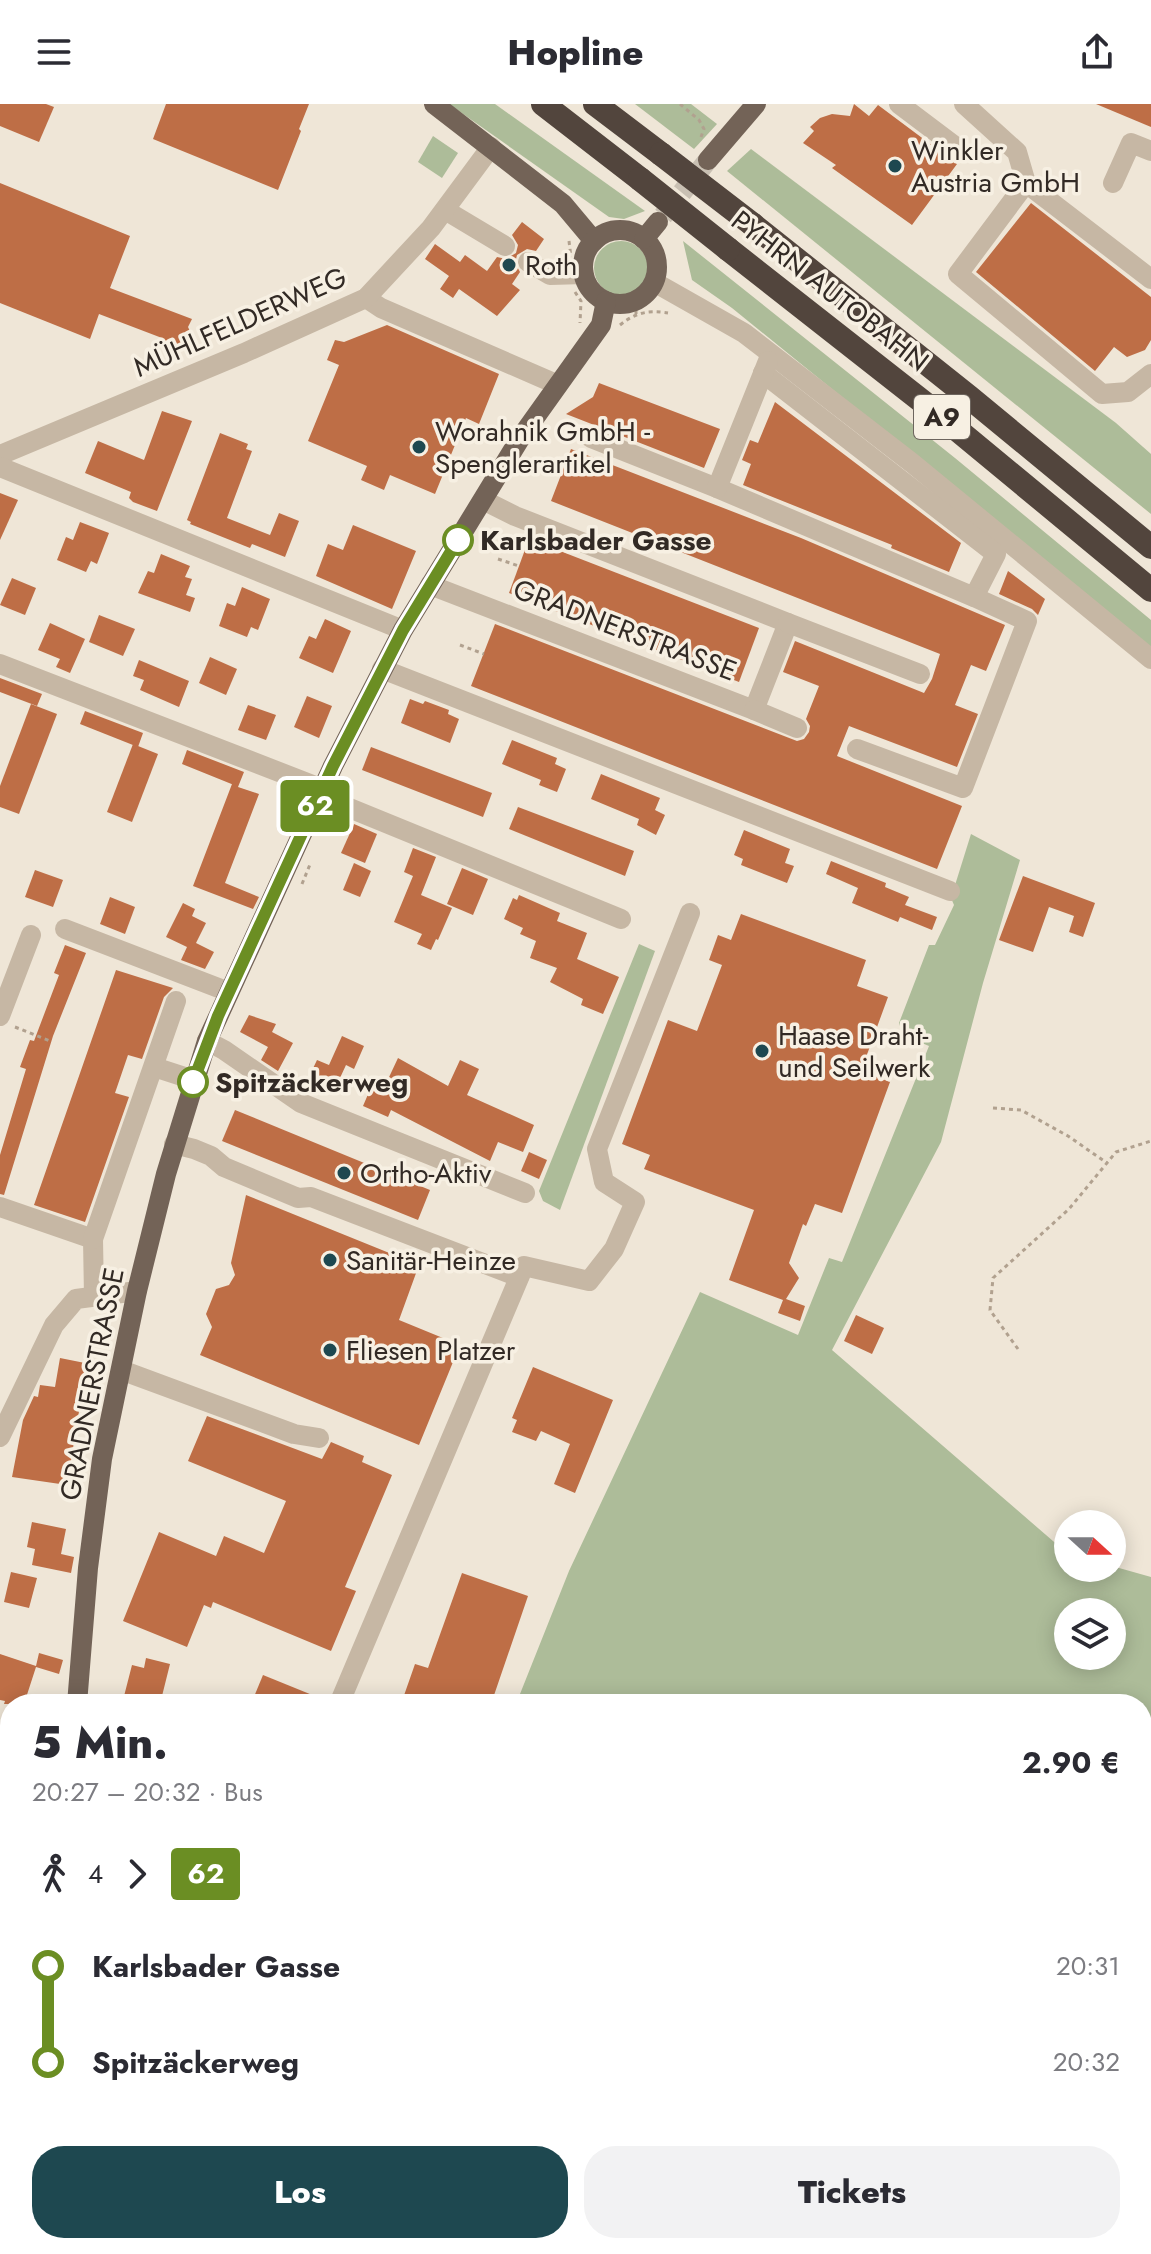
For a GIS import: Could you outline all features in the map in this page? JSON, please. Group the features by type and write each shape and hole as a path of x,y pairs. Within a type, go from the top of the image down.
{"highway":[{"name":"PYHRN AUTOBAHN","path":"543,104 937,413 1151,590"},
{"name":"PYHRN AUTOBAHN","path":"595,104 752,224 1151,547"}],"main road":[{"path":"434,104 563,204 594,241"},
{"path":"708,160 756,104"},
{"path":"644,239 658,222"},
{"path":"622,230 644,239 653,250 657,263 654,282 636,307 606,301 591,290 584,274 585,256 594,241 610,232 622,230"},
{"name":"GRADNERSTRASSE","path":"78,1694 88,1568 102,1459 137,1291 174,1144 207,1041 321,793 403,630 556,384 601,325 606,301"}],"street":[{"path":"899,104 960,150"},
{"path":"964,104 1017,152 1026,183 1151,279"},
{"path":"1113,183 1131,143 1151,151"},
{"name":"MÜHLFELDERWEG","path":"0,455 244,353 366,298 431,228 491,147"},
{"path":"1026,183 958,274 1102,394 1128,392 1151,374"},
{"path":"445,210 505,246"},
{"path":"528,262 550,275 584,274"},
{"path":"654,282 744,333 767,363 1002,548 1151,659"},
{"path":"366,298 381,308 556,384"},
{"path":"717,488 767,363"},
{"path":"591,438 717,488 1027,621 963,788 857,749"},
{"path":"0,467 403,630"},
{"path":"483,500 515,516 920,674"},
{"path":"974,597 1002,548"},
{"name":"GRADNERSTRASSE","path":"430,585 797,728"},
{"name":"GRADNERSTRASSE","path":"754,710 788,623"},
{"path":"0,664 321,793 621,919"},
{"path":"382,669 950,891"},
{"path":"343,1694 524,1266 589,1281 614,1249 635,1202 604,1182 597,1149 690,913"},
{"path":"65,929 229,992"},
{"path":"6,1021 31,935"},
{"name":"GRADNERSTRASSE","path":"94,1296 93,1239 176,1001"},
{"path":"207,1041 301,1103 525,1193"},
{"path":"154,1067 194,1080"},
{"path":"174,1144 211,1156 224,1167 298,1198 311,1197 519,1277"},
{"name":"GRADNERSTRASSE","path":"0,1207 93,1239"},
{"path":"0,1437 54,1325 76,1299 137,1291"},
{"path":"121,1370 294,1434 319,1438"}],"path":[{"path":"680,104 699,120 704,129 700,140"},
{"path":"579,298 580,325"},
{"path":"636,307 673,314 674,311"},
{"path":"498,559 519,566"},
{"path":"460,645 484,654"},
{"path":"6,1021 50,1041"},
{"path":"993,1108 1021,1110 1068,1136 1107,1163"},
{"path":"1018,1349 990,1310 993,1278 1069,1209 1116,1152 1151,1141"}],"green space":[{"path":"449,104 495,104 645,211 624,219 609,217"},
{"path":"635,104 691,104 717,124 694,149"},
{"path":"433,136 458,153 442,178 418,162"},
{"path":"751,149 1116,423 1151,454 1151,514 727,171"},
{"path":"621,241 640,249 648,268 640,287 621,295 602,287 594,268 602,249"},
{"path":"683,241 955,458 1151,620 1151,648 732,308 692,280"},
{"path":"971,834 1020,860 983,983 941,1142 832,1350 1054,1542 1054,1582 1126,1582 1126,1570 1151,1577 1151,1694 520,1694 569,1571 700,1292 798,1335 829,1258 842,1262 929,1046 903,1035 899,1023 929,945 935,945 954,905 951,898"},
{"path":"639,944 655,951 560,1210 543,1201 539,1191"}],"building":[{"path":"0,104 46,104 54,107 39,142 0,126"},
{"path":"166,104 309,104 278,190 153,139"},
{"name":"Winkler Austria GmbH","path":"854,104 869,116 878,105 957,164 912,225 832,168 836,165 803,143 814,131 810,127 820,118 832,114 850,116"},
{"path":"1096,104 1151,104 1151,127"},
{"path":"0,183 130,236 110,288 192,319 188,327 194,340 167,351 162,338 99,314 90,339 0,303"},
{"path":"1031,203 1151,297 1151,340 1145,350 1127,357 1114,347 1095,371 976,272"},
{"path":"522,222 544,239 536,251 527,249 517,255 515,263 520,272 512,284 520,290 497,316 459,289 453,298 440,289 449,276 425,259 435,244 460,262 465,255 487,271 497,257 506,259 516,253 518,245 512,235"},
{"path":"387,325 499,374 479,424 466,418 435,494 390,475 384,490 361,480 367,466 308,441 339,365 327,360 335,340 344,342"},
{"path":"599,383 720,429 704,468 566,414 593,397"},
{"path":"775,402 961,543 949,572 891,548 892,545 743,485 751,464 742,460 750,440 758,443"},
{"path":"162,411 192,421 157,511 133,502 129,498 131,492 85,473 98,441 144,460"},
{"path":"220,433 248,444 246,449 252,451 227,518 270,535 279,513 299,521 285,557 252,544 250,548 190,524 187,520"},
{"path":"571,449 801,538 1005,625 986,671 971,665 955,705 978,714 957,767 849,726 837,756 962,806 937,869 471,686 495,624 797,741 804,739 809,732 806,719 819,686 783,672 795,641 924,693 932,679 940,654 551,501"},
{"path":"0,493 18,500 0,540"},
{"path":"80,522 109,533 97,564 91,561 86,572 57,560 66,537 73,540"},
{"path":"353,525 416,551 392,609 316,576 328,544 343,550"},
{"path":"529,539 759,628 739,682 509,593"},
{"path":"161,554 190,566 185,577 192,579 186,595 195,598 190,612 138,593 148,571 154,573"},
{"path":"1008,571 1045,599 1038,615 1032,609 999,594"},
{"path":"12,578 36,588 25,615 0,605"},
{"path":"242,587 270,599 258,630 251,627 247,637 219,626 227,603 235,606"},
{"path":"99,615 135,629 123,656 89,642"},
{"path":"325,619 351,631 333,673 299,658 309,636 316,639"},
{"path":"50,623 85,639 70,673 56,667 60,659 38,650"},
{"path":"210,657 237,669 226,695 199,683"},
{"path":"139,660 189,681 179,707 140,690 144,680 133,676"},
{"path":"0,678 42,694 37,706 0,692"},
{"path":"307,696 332,706 319,738 294,727"},
{"path":"410,699 449,710 448,714 459,719 450,743 401,723"},
{"path":"31,704 57,714 19,814 0,807 0,786"},
{"path":"248,705 276,715 266,740 238,730"},
{"path":"85,711 143,733 138,747 80,724"},
{"path":"512,740 557,758 555,764 566,769 557,792 539,785 541,780 502,764"},
{"path":"133,744 158,754 132,822 107,812"},
{"path":"371,747 492,793 483,817 362,770"},
{"path":"187,750 244,772 238,787 259,794 225,883 259,897 253,909 193,886 232,784 182,764"},
{"path":"601,774 660,798 655,810 665,815 656,835 637,825 639,819 591,799"},
{"path":"518,807 634,851 625,876 509,829"},
{"path":"354,824 377,834 365,863 341,853"},
{"path":"744,830 790,849 785,863 794,866 787,883 741,865 743,859 734,855"},
{"path":"413,848 436,857 421,895 452,908 431,950 417,944 422,934 394,922 413,876 404,872"},
{"path":"831,861 886,883 885,887 909,897 905,905 937,917 932,930 900,917 898,922 852,903 858,888 826,874"},
{"path":"354,863 371,871 360,897 343,890"},
{"path":"462,868 488,879 473,915 447,904"},
{"path":"35,870 63,880 53,907 25,897"},
{"path":"1023,876 1095,903 1083,937 1069,932 1074,916 1049,907 1033,952 999,940"},
{"path":"519,895 560,913 557,921 587,933 577,959 619,977 603,1014 581,1005 583,999 550,982 557,968 530,958 536,941 520,934 523,928 504,919 513,898 517,900"},
{"path":"110,897 135,907 125,934 100,924"},
{"path":"183,903 195,909 192,916 206,923 196,943 214,952 205,969 181,960 187,947 166,937"},
{"name":"Haase Draht- und Seilwerk","path":"741,914 866,960 857,986 888,997 861,1071 890,1082 842,1213 815,1204 806,1226 803,1224 789,1263 799,1278 786,1299 805,1306 800,1321 778,1313 783,1300 729,1280 754,1210 644,1169 650,1155 622,1144 668,1020 697,1031 722,965 709,960 718,935 731,940"},
{"path":"65,945 86,953 53,1036 4,1195 0,1194 0,1155 26,1069 20,1067 30,1040 34,1041 59,975 54,973"},
{"path":"116,970 173,988 164,997 142,1059 128,1055 115,1093 129,1097 85,1222 34,1205"},
{"path":"249,1015 276,1024 272,1032 293,1043 278,1071 261,1060 268,1047 240,1032"},
{"path":"342,1036 364,1046 354,1069 346,1065 333,1093 307,1081 317,1060 329,1065"},
{"path":"398,1058 448,1086 460,1060 479,1069 467,1095 534,1125 523,1152 498,1142 490,1161 391,1110 388,1117 363,1106 372,1085 383,1090"},
{"path":"235,1110 430,1190 418,1220 222,1141"},
{"path":"529,1152 547,1160 539,1179 521,1171"},
{"name":"Fliesen Platzer","path":"246,1195 419,1265 399,1320 460,1345 419,1445 200,1355 212,1327 206,1314 216,1289 229,1285 235,1275 231,1263"},
{"path":"856,1315 884,1328 872,1354 844,1341"},
{"path":"60,1358 90,1364 82,1393 67,1485 12,1477 23,1420 34,1396 38,1397 40,1385 55,1387"},
{"path":"533,1367 613,1400 575,1493 554,1484 570,1444 541,1431 536,1441 512,1432 517,1420 512,1418"},
{"path":"207,1416 322,1459 331,1442 364,1456 362,1462 392,1475 345,1587 356,1591 331,1651 213,1602 211,1608 204,1605 187,1647 123,1621 159,1532 216,1556 224,1536 264,1553 286,1501 188,1461"},
{"path":"32,1522 66,1529 61,1554 74,1557 71,1573 32,1565 35,1549 27,1547"},
{"path":"11,1572 37,1578 29,1608 4,1602"},
{"path":"462,1573 528,1596 494,1694 404,1694 415,1664 428,1668"},
{"path":"39,1653 63,1660 59,1674 36,1667 27,1694 0,1694 0,1654 36,1666"},
{"path":"146,1658 170,1664 162,1694 125,1694 132,1665 144,1668"},
{"path":"263,1675 310,1694 255,1694"}],"tunnel":[{"path":"663,216 708,160"}],"bus line":[{"name":"62","path":"193,1082 218,1016 333,766 403,630 458,540"}],"place":[{"name":"Winkler Austria GmbH","path":"895,166"},
{"name":"Roth","path":"509,265"},
{"name":"Worahnik GmbH - Spenglerartikel","path":"419,447"},
{"name":"Karlsbader Gasse","path":"458,540"},
{"name":"Haase Draht- und Seilwerk","path":"762,1051"},
{"name":"Spitzäckerweg","path":"193,1082"},
{"name":"Ortho-Aktiv","path":"344,1173"},
{"name":"Sanitär-Heinze","path":"330,1260"},
{"name":"Fliesen Platzer","path":"330,1350"}]}
